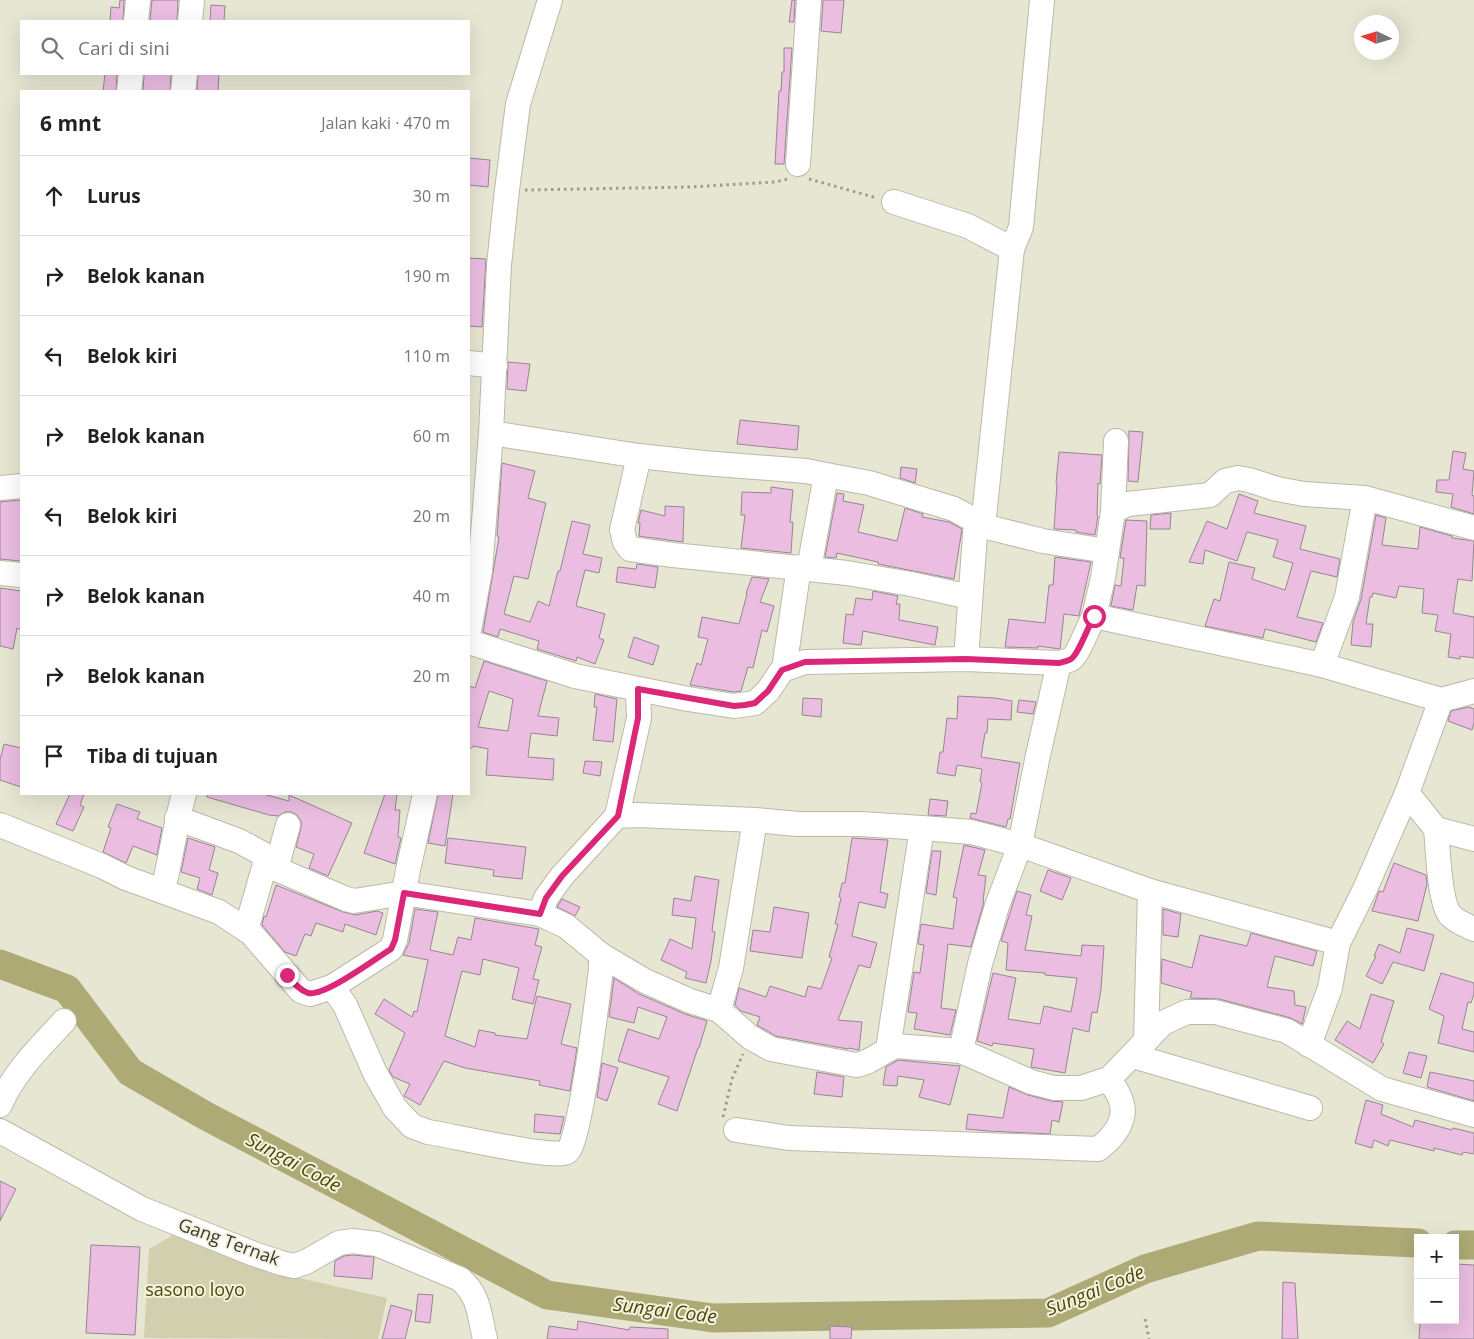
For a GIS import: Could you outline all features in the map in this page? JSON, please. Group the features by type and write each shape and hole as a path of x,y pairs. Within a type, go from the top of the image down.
{"street":[{"path":"136,20 138,0"},
{"path":"190,20 192,0"},
{"path":"470,625 480,571 491,433 499,265 518,104 550,0"},
{"path":"799,174 809,0"},
{"path":"966,659 970,597 1012,249 1021,226 1042,0"},
{"path":"129,90 131,75"},
{"path":"183,90 185,75"},
{"path":"894,202 968,226 1012,249"},
{"path":"470,363 495,366"},
{"path":"491,433 639,456 806,471 869,483 954,509 980,523 1043,542 1107,551"},
{"path":"470,642 575,676 734,706 755,703 768,691 782,670 805,662 966,659 1059,663 1072,659 1078,651 1083,636 1094,616 1103,578 1113,511 1116,441"},
{"path":"639,456 622,530 625,542 630,549 847,573 970,597"},
{"path":"784,669 804,568 826,475"},
{"path":"1113,511 1128,504 1210,495 1225,481 1238,478 1277,489 1304,494 1365,498 1474,528"},
{"path":"0,488 20,486"},
{"path":"1322,665 1347,597 1365,498"},
{"path":"0,573 20,575"},
{"path":"1094,616 1322,665 1440,700 1474,691"},
{"path":"961,1051 980,964 997,906 1020,846 1059,663"},
{"path":"540,914 546,898 562,876 618,816 638,718 638,689"},
{"path":"1309,1045 1330,988 1338,943 1365,889 1407,792 1440,700"},
{"path":"1407,792 1436,829 1443,895 1449,913 1458,922 1474,929"},
{"path":"162,890 184,795"},
{"path":"0,825 102,866 126,878 219,912 246,930 302,991 310,994 332,987 391,949 395,940 425,795"},
{"path":"618,816 638,814 798,824 861,824 971,832 1020,846 1150,890 1338,943"},
{"path":"177,818 256,849 263,854 270,866 346,899 354,901 404,893 540,914 566,926 601,955 645,981 690,1001 719,1010 750,1037 771,1049 856,1065 869,1061 888,1049 902,1046 961,1051 1031,1082 1054,1088 1081,1088 1109,1079 1163,1023 1187,1012 1215,1012 1287,1031 1382,1088 1474,1115"},
{"path":"719,1010 731,968 755,820"},
{"path":"246,930 288,825"},
{"path":"888,1049 922,828"},
{"path":"1436,829 1474,839"},
{"path":"1139,1048 1150,890"},
{"path":"332,987 346,1005 375,1073 395,1108 412,1126 428,1132 560,1155 568,1152 572,1147 579,1114 601,969 601,955"},
{"path":"0,1105 26,1062 64,1021"},
{"path":"1139,1048 1310,1108"},
{"path":"736,1130 789,1138 1098,1149 1110,1140 1122,1119 1122,1102 1109,1079"},
{"name":"Gang Ternak","path":"0,1131 142,1209 281,1263 294,1266 306,1262 339,1243 353,1241 377,1244 460,1279 470,1288 476,1300 484,1339"}],"path":[{"path":"507,190 690,187 775,182 799,174 894,202"},
{"path":"736,1130 724,1123 724,1108 732,1079 750,1037"},
{"path":"1145,1319 1149,1339"}],"green space":[{"name":"sasono loyo","path":"175,1229 267,1256 299,1278 387,1298 378,1339 144,1338 149,1249 170,1237"}],"building":[{"path":"120,0 124,0 123,20 110,20 111,7 119,8"},
{"path":"152,0 178,0 177,20 150,20"},
{"path":"792,0 795,0 794,22 789,22"},
{"path":"823,0 844,0 841,33 821,31"},
{"path":"211,5 225,6 224,20 210,20"},
{"path":"784,48 792,48 784,164 775,164 779,91 781,91 782,72 784,72"},
{"path":"105,75 117,75 116,90 103,90"},
{"path":"144,75 171,75 170,90 143,90"},
{"path":"198,75 219,75 218,90 197,90"},
{"path":"470,158 490,160 488,187 470,185"},
{"path":"470,258 486,259 482,327 470,326"},
{"path":"508,362 530,364 526,391 507,389"},
{"path":"740,420 799,426 797,450 737,444"},
{"path":"1129,431 1143,432 1138,482 1128,481"},
{"path":"1453,451 1466,453 1463,469 1474,471 1472,495 1474,496 1474,514 1451,507 1453,494 1436,492 1437,480 1449,480"},
{"path":"1059,452 1102,455 1100,484 1098,483 1098,516 1095,535 1076,532 1076,530 1054,529"},
{"path":"502,463 535,471 528,498 546,503 528,579 514,576 504,614 530,622 538,601 549,606 572,521 590,525 583,554 602,558 599,573 585,570 576,606 605,614 599,638 604,640 595,664 577,657 576,661 537,649 539,641 500,629 498,637 483,632 499,537 497,536"},
{"path":"901,467 917,469 915,483 900,478"},
{"path":"771,487 793,490 790,522 793,522 791,553 741,548 745,515 741,515 742,492 771,493"},
{"path":"837,493 844,494 843,501 864,505 858,532 897,541 905,508 923,514 922,517 949,522 962,529 954,579 878,564 878,562 837,553 836,558 825,557"},
{"path":"1239,494 1258,501 1254,513 1306,526 1300,549 1340,559 1337,577 1311,571 1297,617 1323,623 1316,642 1265,629 1263,638 1205,626 1214,599 1220,601 1229,562 1255,568 1252,579 1285,590 1293,563 1273,557 1278,540 1247,532 1237,561 1205,550 1203,564 1189,562 1207,521 1227,529"},
{"path":"20,500 20,561 0,559 0,502"},
{"path":"665,506 684,507 683,542 639,536 640,523 638,523 641,510 665,516"},
{"path":"1171,513 1170,529 1150,529 1151,515"},
{"path":"1376,515 1386,518 1382,545 1418,549 1420,527 1452,536 1452,538 1474,541 1472,581 1458,579 1453,613 1474,617 1474,658 1460,656 1460,659 1448,657 1451,634 1435,631 1438,615 1422,613 1424,589 1399,586 1396,598 1373,593 1372,597 1370,597 1366,624 1373,624 1371,647 1351,645 1353,622 1361,599"},
{"path":"1126,520 1147,521 1145,586 1137,585 1133,610 1111,606 1115,585 1121,586 1124,558 1120,558"},
{"path":"1055,557 1091,562 1079,616 1064,614 1060,649 1038,646 1038,648 1005,647 1009,619 1045,623 1049,585 1053,585"},
{"path":"637,564 658,567 655,588 616,582 618,567 636,569"},
{"path":"752,577 769,579 760,602 774,606 767,632 762,630 753,668 748,667 741,691 734,692 690,685 697,663 701,665 708,639 698,637 702,617 739,624 746,593"},
{"path":"0,588 20,591 20,630 17,628 13,649 0,646"},
{"path":"873,591 898,596 896,604 900,604 899,620 938,627 935,645 863,631 861,645 843,643 846,614 853,615 856,598 872,600"},
{"path":"634,637 659,646 653,665 628,657"},
{"path":"484,661 547,681 538,716 559,718 557,736 531,733 528,757 554,759 553,780 486,775 488,749 473,746 470,748 470,686 475,688","holes":["489,691 513,699 508,731 478,727"]},
{"path":"595,694 617,699 613,742 593,740 597,707 594,707"},
{"path":"958,696 1012,701 1011,720 988,719 987,733 985,733 981,757 1020,763 1010,819 1008,819 1006,827 970,818 971,813 976,814 982,783 980,782 982,769 957,765 955,776 937,773 940,752 943,752 947,718 957,719"},
{"path":"803,698 822,699 821,717 802,715"},
{"path":"1019,700 1036,702 1033,714 1017,712"},
{"path":"1469,707 1474,709 1472,730 1448,721 1451,711"},
{"path":"4,744 20,748 20,787 0,780 0,760"},
{"path":"585,761 602,762 600,776 583,773"},
{"path":"70,795 84,795 80,805 84,807 73,831 56,824"},
{"path":"207,795 267,795 289,801 289,795 352,823 328,876 309,868 314,854 296,847 301,828 301,821 297,815 285,812 278,816 269,815 207,797"},
{"path":"385,795 397,795 395,810 400,810 398,837 401,838 395,864 364,853"},
{"path":"438,795 453,795 445,846 428,843"},
{"path":"930,799 948,801 946,816 928,815"},
{"path":"117,804 140,812 137,819 162,828 157,855 133,846 126,863 103,852 111,828 108,827"},
{"path":"188,838 215,847 209,870 218,873 212,895 197,889 200,878 181,872"},
{"path":"448,838 526,847 522,879 493,876 494,870 445,863"},
{"path":"852,838 888,840 880,892 888,894 885,908 859,902 852,936 877,943 870,968 859,965 838,1020 862,1022 859,1050 776,1036 757,1025 760,1017 741,1011 735,1005 739,988 766,997 770,986 805,997 808,986 821,989 832,958 829,957 838,924 835,924 841,898 839,897 842,883 845,883"},
{"path":"964,845 985,850 978,875 986,876 984,902 971,947 948,944 941,1008 956,1010 950,1035 914,1029 917,1013 908,1012 914,972 920,973 924,945 918,944 921,924 953,929 957,898 953,897"},
{"path":"932,851 941,851 936,895 926,893"},
{"path":"1394,863 1426,875 1427,884 1418,921 1372,911 1379,891 1383,892"},
{"path":"1048,870 1071,878 1062,900 1040,891"},
{"path":"695,876 719,880 712,931 715,932 706,983 685,978 687,972 661,960 670,939 692,949 696,918 672,915 674,898 691,901"},
{"path":"276,885 343,912 356,915 377,911 383,913 376,935 345,924 343,932 316,923 311,936 305,934 296,956 285,952 262,925"},
{"path":"1017,891 1031,895 1026,915 1032,916 1025,950 1081,956 1082,945 1104,946 1097,1013 1092,1012 1089,1032 1073,1028 1065,1073 1031,1067 1034,1049 993,1043 992,1046 977,1041 993,973 1016,978 1008,1019 1040,1024 1044,1006 1071,1012 1077,978 1006,970 1008,943 1001,941"},
{"path":"562,899 580,907 575,916 557,907"},
{"path":"774,907 809,913 802,958 750,951 753,930 770,932"},
{"path":"415,909 438,912 430,950 453,955 458,937 471,940 475,918 539,929 535,945 542,947 533,979 539,980 533,1004 512,999 519,968 483,959 480,975 462,971 445,1036 475,1047 479,1030 495,1033 495,1035 527,1039 537,996 571,1004 561,1044 577,1048 570,1091 539,1085 540,1081 465,1068 444,1061 420,1105 404,1096 410,1084 393,1077 389,1070 405,1033 375,1014 384,999 412,1017 414,1011 417,1012 428,960 403,955 409,943"},
{"path":"1163,909 1181,914 1178,937 1163,935"},
{"path":"1407,928 1434,935 1424,971 1393,962 1382,984 1366,976 1376,956 1374,956 1379,944 1400,953"},
{"path":"1251,933 1317,951 1313,966 1275,956 1267,987 1294,991 1295,1005 1306,1007 1302,1024 1291,1018 1219,999 1190,998 1192,992 1161,983 1162,959 1192,968 1200,935 1247,946"},
{"path":"1441,973 1474,983 1474,994 1471,1003 1468,1002 1462,1029 1474,1032 1474,1052 1438,1043 1444,1016 1429,1009"},
{"path":"614,978 639,994 685,1014 707,1021 677,1111 658,1104 669,1077 618,1061 628,1029 659,1039 667,1017 638,1007 634,1023 609,1017"},
{"path":"1371,994 1394,1001 1381,1042 1384,1044 1373,1063 1335,1040 1347,1021 1360,1029"},
{"path":"1409,1052 1427,1056 1421,1078 1403,1073"},
{"path":"898,1060 960,1066 950,1105 919,1097 924,1080 898,1076 897,1086 883,1085 886,1067"},
{"path":"602,1063 618,1068 607,1101 597,1097"},
{"path":"817,1072 844,1077 842,1097 814,1094"},
{"path":"1430,1072 1474,1081 1474,1101 1427,1087"},
{"path":"1009,1087 1028,1095 1063,1102 1059,1122 1052,1120 1050,1134 966,1129 968,1114 1003,1118"},
{"path":"1366,1100 1383,1105 1381,1114 1413,1127 1415,1120 1452,1130 1453,1128 1474,1133 1474,1154 1463,1152 1462,1155 1434,1148 1434,1151 1390,1140 1388,1146 1374,1140 1372,1148 1355,1143"},
{"path":"535,1114 564,1117 560,1134 534,1132"},
{"path":"0,1181 16,1189 0,1221"},
{"path":"91,1245 140,1247 135,1335 86,1333"},
{"path":"344,1256 374,1257 372,1279 334,1276 335,1261"},
{"path":"1459,1264 1474,1265 1474,1339 1419,1339 1420,1324 1459,1324"},
{"path":"1283,1282 1295,1283 1298,1339 1282,1339"},
{"path":"418,1294 433,1295 430,1323 415,1321"},
{"path":"391,1305 412,1311 405,1339 382,1339"},
{"path":"578,1321 629,1330 630,1327 668,1329 668,1339 547,1339 549,1326 577,1330"},
{"path":"830,1326 852,1327 851,1339 830,1339"}],"waterway":[{"name":"Sungai Code","path":"0,964 67,989 130,1072 206,1116 547,1295 713,1318 1048,1313 1145,1269 1258,1236 1414,1243"},
{"name":"Sungai Code","path":"1459,1245 1474,1245"}],"route":[{"path":"287,975 302,991 310,994 319,992 332,987 391,949 395,940 404,893 540,914 546,898 562,876 618,816 638,718 638,689 734,706 755,703 768,691 782,670 805,662 966,659 1059,663 1072,659 1078,651 1083,636 1094,616"}]}
